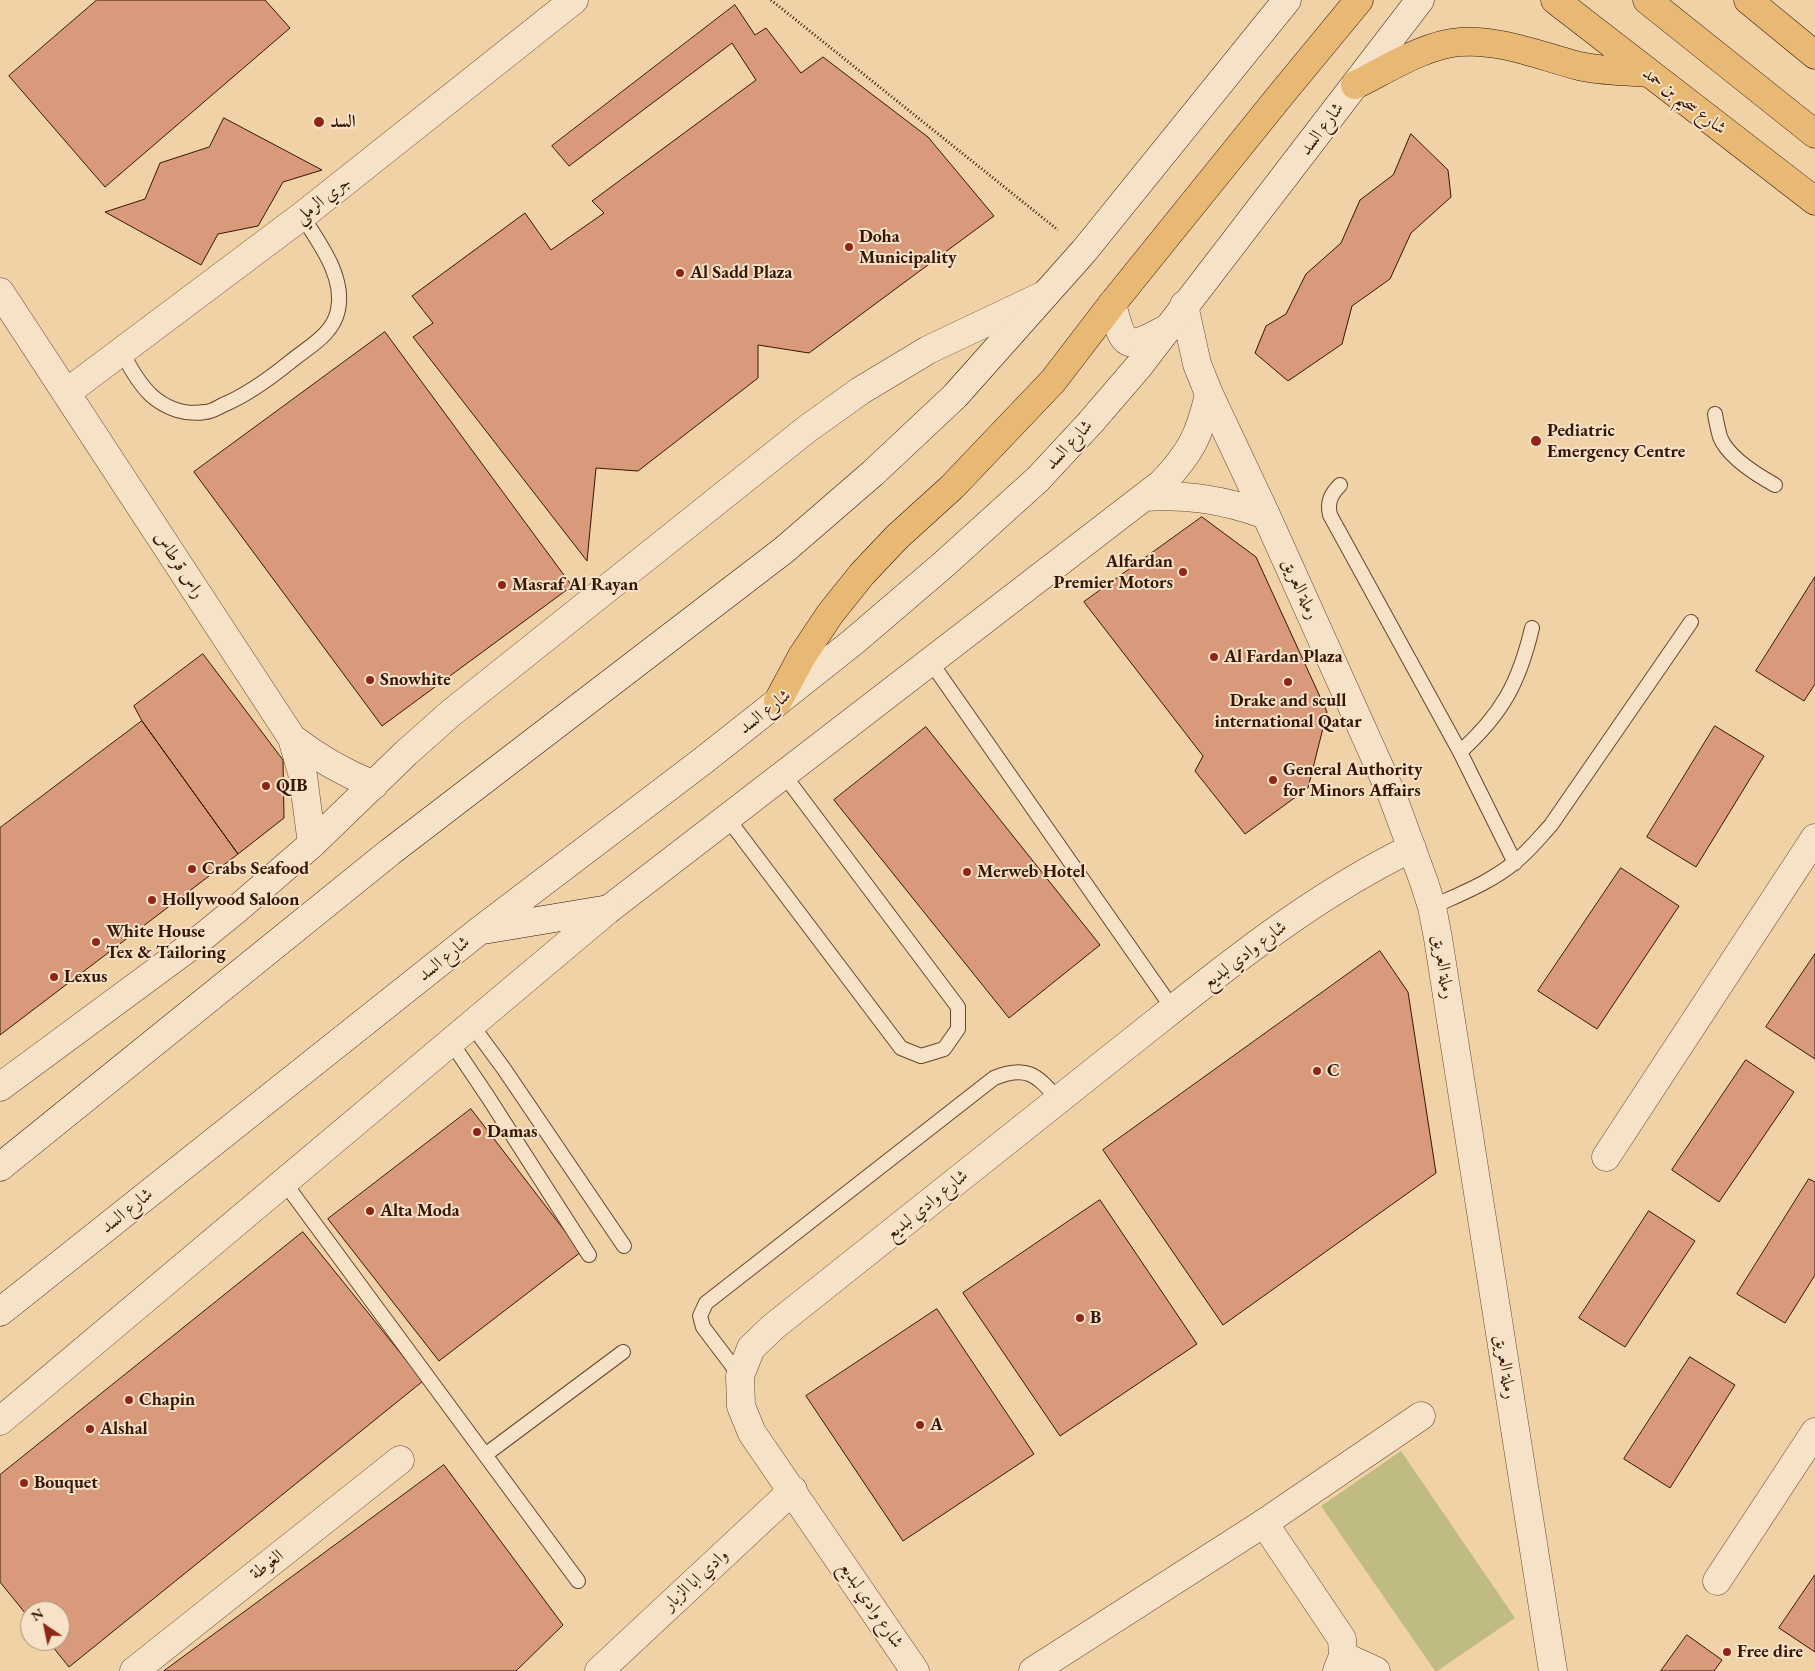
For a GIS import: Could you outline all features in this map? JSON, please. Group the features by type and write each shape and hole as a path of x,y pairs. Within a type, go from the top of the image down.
{"highway":[{"path":"778,701 802,656 830,614 862,574 898,537 952,488 1047,388 1112,304 1359,0"},
{"name":"شارع سحيم بن حمد","path":"1555,0 1815,201"},
{"path":"1647,0 1815,134"},
{"path":"1748,0 1815,55"},
{"path":"1355,85 1412,57 1441,46 1460,42 1506,46 1580,66 1647,73"}],"street":[{"name":"جري الرملي","path":"66,392 302,216 574,0"},
{"path":"4,1162 390,852 784,550 874,473 955,396 1084,251 1287,0"},
{"name":"شارع السد","path":"3,1316 479,931 704,760 853,642 1038,480 1139,366 1420,0"},
{"name":"راس قرطاس","path":"0,292 292,738 308,799 312,844"},
{"path":"0,1087 199,940 312,844 451,713 807,429 860,391 928,350 1044,295"},
{"path":"1112,304 1120,333 1124,340 1134,343 1144,341 1166,329"},
{"name":"رملة العريق","path":"1184,305 1197,364 1209,394 1389,786 1432,907 1553,1671"},
{"path":"0,1421 609,909 1162,483 1178,467 1191,449 1203,422 1209,394"},
{"path":"1144,497 1206,498 1227,502 1266,515"},
{"name":"راس قرطاس","path":"292,738 332,766 374,785"},
{"path":"1606,1157 1815,838"},
{"name":"شارع وادي لبديع","path":"915,1671 793,1490 752,1433 741,1406 740,1376 752,1348 773,1327 1173,1009 1269,936 1330,893 1379,864 1412,848"},
{"path":"479,931 609,909"},
{"path":"1033,1671 1264,1523 1421,1416"},
{"path":"1717,1581 1815,1432"},
{"name":"الغوطة","path":"134,1671 400,1460"},
{"name":"وادي ابا الزبار","path":"599,1671 793,1490"},
{"path":"1264,1523 1342,1639 1340,1663 1376,1671"}],"lane":[{"path":"122,352 136,378 152,396 170,408 187,413 207,412 240,398 278,372 313,345 332,326 338,310 339,283 329,261 302,216"},
{"path":"1714,414 1721,438 1730,452 1757,475 1775,485"},
{"path":"1340,485 1330,498 1328,507 1330,515 1460,752 1515,863"},
{"path":"1432,907 1492,878 1515,863 1551,825 1691,622"},
{"path":"1460,752 1482,732 1500,709 1515,684 1526,657 1532,628"},
{"path":"930,661 1173,1009"},
{"path":"728,819 901,1048 921,1056 944,1049 958,1029 958,1007 784,775"},
{"path":"471,1024 504,1069 624,1246"},
{"path":"450,1042 488,1097 589,1255"},
{"path":"740,1376 703,1327 700,1316 706,1304 994,1078 1009,1072 1024,1072 1039,1078 1059,1100"},
{"path":"284,1182 578,1581"},
{"path":"485,1454 623,1352"}],"path":[{"path":"771,0 1084,251"}],"shaded area":[{"path":"1401,1451 1515,1618 1437,1671 1435,1671 1321,1506"}],"building":[{"path":"97,0 265,0 290,28 105,187 9,76"},
{"name":"Al Sadd Plaza","path":"735,5 755,35 766,28 801,73 823,57 928,137 994,216 809,353 758,345 758,378 638,471 596,468 587,561 413,337 433,323 412,296 525,213 551,250 604,213 592,201 756,80 732,43 569,166 552,146"},
{"path":"224,118 322,170 283,182 258,226 218,234 201,265 105,212 145,199 160,163 209,147"},
{"path":"1411,134 1448,170 1451,197 1411,233 1390,279 1352,306 1342,344 1288,381 1255,353 1266,326 1286,314 1306,274 1341,243 1360,200 1393,175"},
{"path":"385,332 572,586 382,726 194,472"},
{"name":"Al Fardan Plaza","path":"1202,517 1256,557 1327,712 1308,788 1245,834 1195,771 1203,756 1084,602"},
{"path":"1815,577 1815,684 1804,701 1756,671"},
{"path":"203,654 283,760 284,818 238,854 142,721 134,706"},
{"path":"142,721 238,854 0,1035 0,828"},
{"path":"1715,726 1764,756 1696,867 1647,837"},
{"name":"Merweb Hotel","path":"926,727 1100,945 1009,1018 834,800"},
{"path":"1621,868 1679,906 1597,1029 1538,991"},
{"name":"C","path":"1380,951 1408,992 1436,1173 1223,1325 1103,1150"},
{"path":"1815,954 1815,1059 1766,1027"},
{"path":"1746,1060 1794,1092 1719,1202 1672,1170"},
{"path":"471,1109 581,1252 439,1361 328,1219"},
{"path":"1809,1179 1815,1182 1815,1275 1785,1323 1737,1294"},
{"name":"B","path":"1100,1200 1197,1344 1060,1436 963,1293"},
{"path":"1649,1211 1695,1241 1625,1347 1579,1318"},
{"path":"303,1232 423,1381 69,1667 56,1651 70,1651 70,1601 20,1601 20,1607 0,1582 0,1475"},
{"name":"A","path":"937,1309 1034,1454 903,1541 806,1396"},
{"path":"1690,1357 1735,1385 1670,1488 1624,1459"},
{"path":"444,1465 563,1625 516,1671 164,1671"},
{"path":"1815,1575 1815,1652 1779,1628"},
{"path":"1687,1635 1722,1660 1714,1671 1661,1671"}],"place":[{"name":"السد","path":"319,122"},
{"name":"Doha Municipality","path":"849,247"},
{"name":"Al Sadd Plaza","path":"680,273"},
{"name":"Pediatric Emergency Centre","path":"1536,441"},
{"name":"Alfardan Premier Motors","path":"1183,572"},
{"name":"Masraf Al Rayan","path":"502,585"},
{"name":"Al Fardan Plaza","path":"1214,657"},
{"name":"Snowhite","path":"370,680"},
{"name":"Drake and scull international Qatar","path":"1288,682"},
{"name":"General Authority for Minors Affairs","path":"1273,780"},
{"name":"QIB","path":"266,786"},
{"name":"Crabs Seafood","path":"192,869"},
{"name":"Merweb Hotel","path":"967,872"},
{"name":"Hollywood Saloon","path":"152,900"},
{"name":"White House Tex & Tailoring","path":"96,942"},
{"name":"Lexus","path":"54,977"},
{"name":"C","path":"1317,1071"},
{"name":"Damas","path":"477,1132"},
{"name":"Alta Moda","path":"370,1211"},
{"name":"B","path":"1080,1318"},
{"name":"Chapin","path":"129,1400"},
{"name":"A","path":"920,1425"},
{"name":"Alshal","path":"90,1429"},
{"name":"Bouquet","path":"24,1483"},
{"name":"Free dire","path":"1727,1652"}]}
